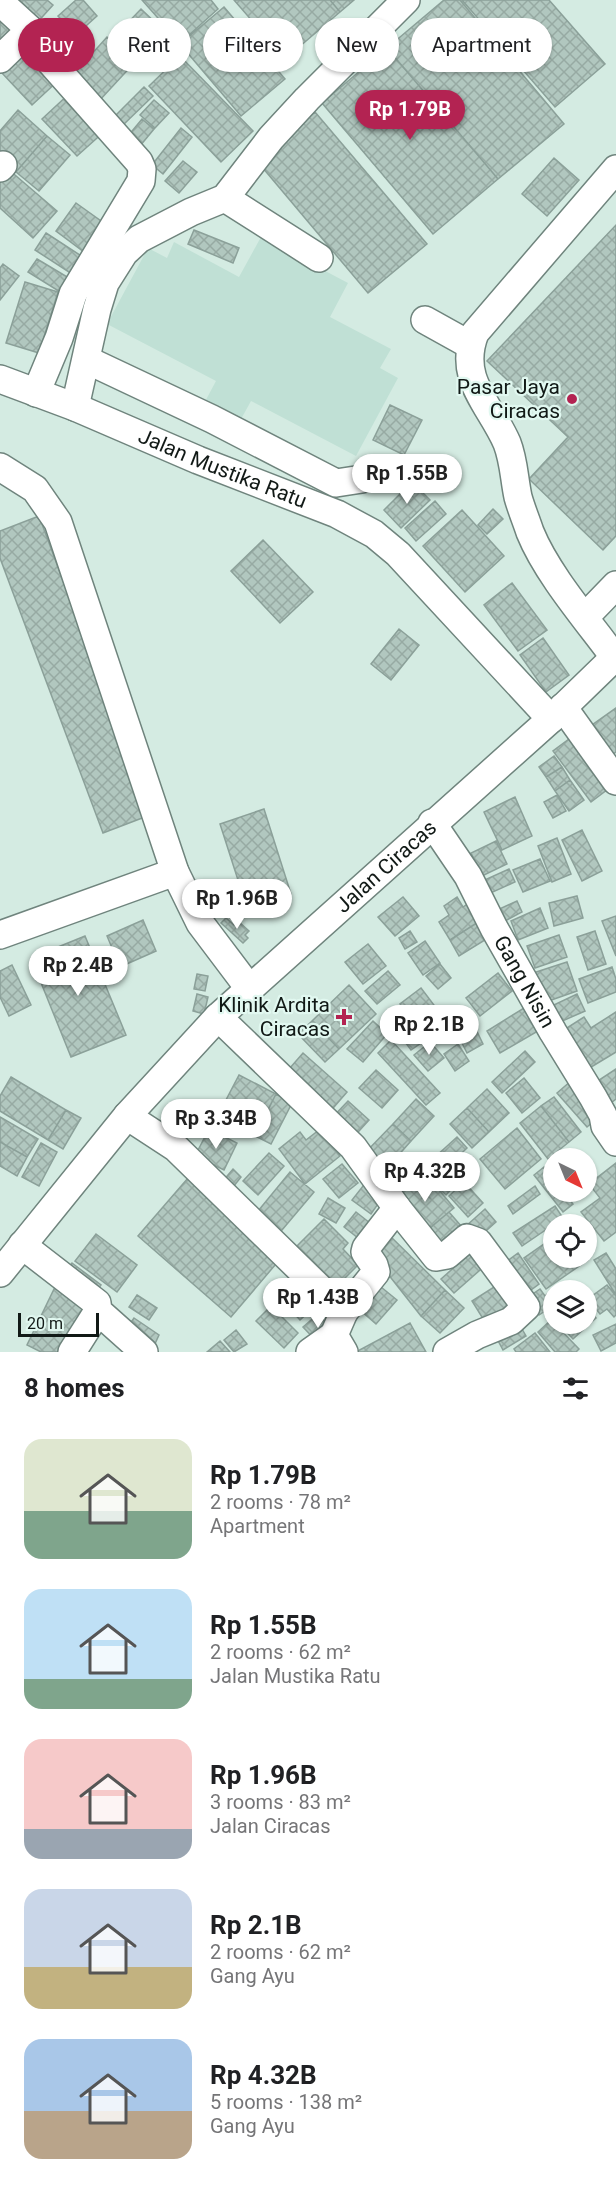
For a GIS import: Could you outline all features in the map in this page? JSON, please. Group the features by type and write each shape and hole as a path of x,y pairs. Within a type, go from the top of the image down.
{"street":[{"path":"75,407 105,283 124,253 139,239 191,212 225,198 278,130 406,0"},
{"path":"0,2 18,19"},
{"path":"0,59 18,42"},
{"path":"36,393 73,294 141,181 142,169 139,162 59,72"},
{"path":"615,657 543,559 518,497 510,451 502,433 476,391 471,374 470,345 475,333 616,169"},
{"path":"225,198 319,258"},
{"path":"425,320 470,345"},
{"path":"87,360 212,419 336,483 362,479"},
{"name":"Jalan Mustika Ratu","path":"0,379 75,407 198,460 337,514 374,534 398,554 557,713 616,781"},
{"path":"0,467 34,489 58,522 175,872 200,923 249,988"},
{"path":"585,616 616,585"},
{"name":"Jalan Ciracas","path":"0,1273 127,1116 218,1017 557,713 615,657"},
{"name":"Gang Nisin","path":"432,823 468,876 494,928 593,1097 603,1115 605,1126 616,1142"},
{"path":"0,935 175,872"},
{"path":"218,1017 352,1147 436,1257 447,1255 467,1238 478,1242 526,1307 511,1321 477,1335 447,1352"},
{"path":"127,1116 176,1148 341,1333"},
{"path":"310,1352 341,1333 376,1272 367,1256 366,1248 397,1208"},
{"path":"22,1245 97,1303 98,1311 72,1352"},
{"path":"98,1311 144,1352"}],"shaded area":[{"path":"261,237 348,283 330,317 391,349 380,368 398,378 356,456 251,401 235,430 200,411 216,381 107,324 148,248 167,258 174,242 239,277"}],"building":[{"path":"4,0 47,0 53,5 41,18 25,18"},
{"path":"76,0 83,0 97,16 95,18 60,18 58,16"},
{"path":"142,0 211,0 218,9 208,18 203,18 203,22 191,33 191,18 158,18"},
{"path":"234,0 330,0 340,12 333,18 315,18 315,33 303,44 303,18 250,18"},
{"path":"330,0 354,0 340,12"},
{"path":"444,0 460,0 475,18 423,18"},
{"path":"462,0 549,0 605,64 555,107 525,72 552,72 552,18 478,18"},
{"path":"224,7 233,18 211,18"},
{"path":"141,9 151,18 132,18"},
{"path":"7,16 18,26 18,35 0,50 0,23"},
{"path":"203,25 203,71 191,57 191,35"},
{"path":"411,28 411,72 520,72 564,124 498,179 399,62 399,38"},
{"path":"107,37 107,72 126,72 99,101 72,76 76,72 95,72 95,50"},
{"path":"18,49 18,72 54,72 60,79 32,105 0,71"},
{"path":"399,62 498,179 433,234 322,103 359,72 399,72"},
{"path":"191,67 253,131 221,162 149,86 163,72 191,72"},
{"path":"204,72 279,72 285,79 241,116"},
{"path":"144,87 153,96 121,127 113,118"},
{"path":"71,92 106,130 77,156 42,119"},
{"path":"154,100 169,113 155,128 140,115"},
{"path":"18,110 47,136 16,172 0,158 0,131"},
{"path":"315,112 427,244 368,293 257,161"},
{"path":"142,119 154,129 135,152 123,142"},
{"path":"181,128 192,137 163,174 152,165"},
{"path":"47,136 70,155 39,191 16,172"},
{"path":"554,158 579,180 547,216 522,194"},
{"path":"183,161 197,172 179,193 165,181"},
{"path":"8,169 57,211 33,238 0,208 0,178"},
{"path":"76,203 108,226 88,255 56,231"},
{"name":"Pasar Jaya Ciracas","path":"616,225 616,536 603,550 529,479 568,437 487,361"},
{"path":"194,230 239,248 233,263 188,244"},
{"path":"46,233 86,259 75,276 35,250"},
{"path":"37,259 74,281 65,295 28,272"},
{"path":"3,264 19,276 0,300 0,268"},
{"path":"25,282 58,292 39,353 6,343"},
{"path":"390,405 422,420 404,455 373,440"},
{"path":"412,482 430,500 401,528 384,510"},
{"path":"435,501 446,514 416,541 405,528"},
{"path":"493,509 503,519 487,534 478,525"},
{"path":"462,510 504,556 465,592 423,546"},
{"path":"39,516 150,815 103,833 0,558 0,531"},
{"path":"263,540 313,592 280,623 231,571"},
{"path":"512,583 547,630 518,651 484,605"},
{"path":"399,629 419,645 391,680 371,664"},
{"path":"543,638 569,675 546,692 520,655"},
{"path":"616,708 616,752 613,754 592,725"},
{"path":"573,736 612,786 591,802 553,751"},
{"path":"554,756 562,767 546,777 539,767"},
{"path":"562,767 570,780 555,791 546,777"},
{"path":"570,780 584,800 569,811 555,791"},
{"path":"557,795 566,811 553,818 544,802"},
{"path":"515,797 532,836 502,850 484,812"},
{"path":"264,809 291,894 247,908 220,824"},
{"path":"582,830 602,871 582,881 562,840"},
{"path":"557,838 571,874 552,882 538,846"},
{"path":"496,841 507,864 482,876 471,853"},
{"path":"540,859 550,881 523,892 513,870"},
{"path":"509,869 515,882 486,895 480,882"},
{"path":"577,896 583,918 554,926 549,903"},
{"path":"403,897 419,916 395,936 378,917"},
{"path":"457,897 463,907 472,901 483,919 450,940 439,922 449,915 444,906"},
{"path":"517,901 522,912 501,923 495,911"},
{"path":"540,908 548,928 518,940 511,921"},
{"path":"616,916 616,956 602,921"},
{"path":"226,918 234,925 238,921 249,931 245,935 248,938 243,943 221,923"},
{"path":"483,919 493,935 459,956 450,940"},
{"path":"143,920 156,951 120,967 107,936"},
{"path":"410,931 417,942 405,949 399,938"},
{"path":"595,931 606,964 588,970 577,937"},
{"path":"559,935 567,957 535,968 527,946"},
{"path":"85,936 126,1035 71,1057 31,958"},
{"path":"425,941 440,963 423,975 408,953"},
{"path":"368,944 386,966 363,984 345,962"},
{"path":"567,962 577,991 540,1004 530,974"},
{"path":"440,964 451,978 438,989 426,976"},
{"path":"12,965 31,1005 9,1016 0,997 0,971"},
{"path":"612,967 616,979 616,992 588,1003 579,979"},
{"path":"388,971 400,985 377,1004 365,991"},
{"path":"498,973 512,991 480,1016 466,998"},
{"path":"197,974 208,976 205,991 194,989"},
{"name":"Klinik Ardita Ciracas","path":"349,985 376,1014 339,1049 312,1021"},
{"path":"421,988 437,1009 416,1025 400,1004"},
{"path":"197,994 208,997 204,1014 193,1011"},
{"path":"577,994 585,1011 551,1026 543,1010"},
{"path":"524,1008 538,1031 500,1053 487,1031"},
{"path":"616,1012 616,1052 583,1072 559,1033 584,1017 591,1028"},
{"path":"400,1016 421,1043 411,1050 391,1023"},
{"path":"470,1017 483,1044 467,1053 453,1025"},
{"path":"312,1021 339,1049 325,1062 298,1034"},
{"path":"373,1021 387,1034 363,1062 347,1049"},
{"path":"391,1040 440,1093 426,1105 378,1053"},
{"path":"430,1042 444,1058 428,1071 414,1055"},
{"path":"458,1044 469,1061 455,1071 444,1054"},
{"path":"525,1051 535,1062 502,1093 492,1082"},
{"path":"303,1053 347,1092 328,1114 283,1076"},
{"path":"616,1069 616,1099 604,1108 596,1082"},
{"path":"376,1070 398,1090 382,1108 359,1088"},
{"path":"239,1075 276,1094 263,1119 226,1100"},
{"path":"11,1077 66,1110 48,1140 0,1111 0,1096"},
{"path":"524,1078 540,1098 522,1113 506,1093"},
{"path":"572,1080 601,1115 587,1127 557,1093"},
{"path":"487,1089 509,1113 489,1132 467,1108"},
{"path":"276,1094 292,1103 271,1144 255,1136"},
{"path":"554,1097 581,1132 569,1142 541,1106"},
{"path":"416,1099 434,1116 411,1141 393,1124"},
{"path":"226,1100 263,1119 255,1136 218,1116"},
{"path":"348,1101 369,1120 350,1141 329,1121"},
{"path":"541,1106 569,1142 562,1148 543,1148 543,1153 520,1123"},
{"path":"467,1108 489,1132 472,1148 450,1124"},
{"path":"66,1110 81,1118 63,1149 48,1140"},
{"path":"0,1117 38,1139 27,1157 0,1142"},
{"path":"393,1124 411,1141 395,1159 407,1170 394,1184 363,1155"},
{"path":"517,1128 541,1159 505,1189 480,1159"},
{"path":"209,1129 237,1143 224,1170 195,1156"},
{"path":"319,1130 340,1156 305,1184 279,1149 300,1132 306,1140"},
{"path":"457,1137 467,1148 435,1179 424,1167"},
{"path":"0,1142 27,1157 17,1176 0,1166"},
{"path":"41,1143 57,1152 39,1186 22,1177"},
{"path":"269,1153 284,1166 258,1195 243,1181"},
{"path":"468,1156 476,1163 446,1195 439,1188"},
{"path":"616,1163 616,1232 604,1241 597,1232 597,1214 581,1212 600,1198 597,1194 597,1178"},
{"path":"342,1164 358,1183 339,1198 323,1179"},
{"path":"543,1168 543,1186 534,1175"},
{"path":"233,1169 241,1177 226,1196 217,1188"},
{"path":"290,1172 314,1192 277,1236 254,1216"},
{"path":"425,1173 454,1208 421,1235 399,1194"},
{"path":"188,1178 281,1258 231,1317 138,1236"},
{"path":"367,1181 385,1194 371,1214 352,1200"},
{"path":"464,1182 483,1203 468,1217 449,1196"},
{"path":"535,1186 540,1194 513,1214 508,1206"},
{"path":"328,1198 345,1208 336,1223 319,1214"},
{"path":"555,1202 571,1202 573,1204 563,1212"},
{"path":"555,1206 560,1214 543,1214 543,1232 522,1246 513,1233"},
{"path":"485,1209 496,1222 477,1239 466,1226"},
{"path":"356,1212 370,1223 358,1238 344,1227"},
{"path":"449,1212 468,1234 448,1251 429,1229"},
{"path":"324,1219 348,1243 343,1249 358,1265 334,1289 290,1253"},
{"path":"386,1232 445,1290 421,1316 369,1250"},
{"path":"96,1234 137,1265 117,1292 75,1261"},
{"path":"543,1245 543,1268 576,1268 559,1280 543,1280 543,1285 524,1258"},
{"path":"476,1248 488,1263 454,1293 441,1279"},
{"path":"518,1253 539,1284 523,1296 502,1265"},
{"path":"606,1253 616,1269 616,1295 597,1265 597,1258"},
{"path":"72,1263 101,1285 93,1296 64,1274"},
{"path":"297,1275 321,1301 300,1320 276,1294"},
{"path":"505,1280 518,1301 485,1322 472,1301"},
{"path":"607,1285 616,1296 616,1315 614,1317 607,1309 600,1314 597,1310 597,1292"},
{"path":"55,1287 88,1303 64,1352 41,1352 27,1345"},
{"path":"381,1287 397,1300 376,1324 361,1311"},
{"path":"540,1289 543,1293 543,1312 539,1315 527,1298"},
{"path":"445,1290 464,1308 440,1333 421,1316"},
{"path":"137,1295 157,1308 149,1320 129,1307"},
{"path":"271,1306 298,1333 284,1348 256,1321"},
{"path":"318,1314 333,1331 319,1344 303,1327"},
{"path":"134,1318 159,1335 153,1348 126,1329"},
{"path":"518,1322 526,1336 503,1350 495,1335"},
{"path":"410,1323 426,1352 356,1352"},
{"path":"616,1324 616,1343 601,1351 593,1335"},
{"path":"543,1327 543,1334 565,1334 579,1349 576,1352 555,1352 538,1332"},
{"path":"236,1330 247,1344 234,1352 224,1340"},
{"path":"535,1333 550,1352 516,1352 514,1349"},
{"path":"568,1334 578,1334 573,1339"},
{"path":"220,1341 230,1352 207,1352"}],"place":[{"name":"Pasar Jaya Ciracas","path":"572,399"},
{"name":"Klinik Ardita Ciracas","path":"344,1017"}]}
